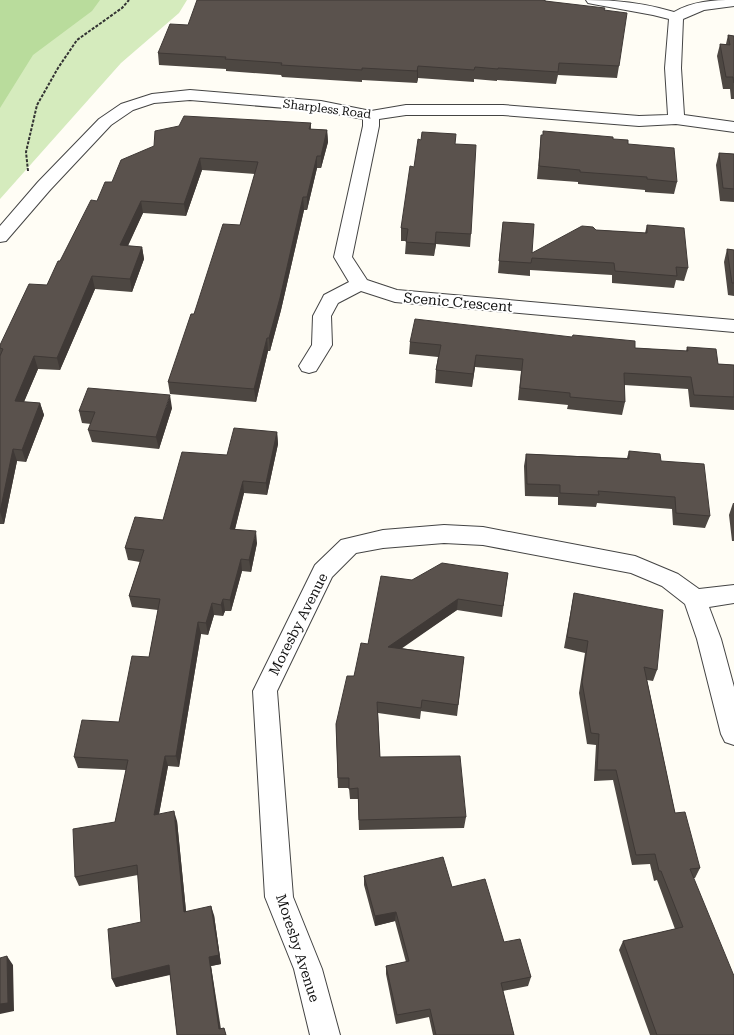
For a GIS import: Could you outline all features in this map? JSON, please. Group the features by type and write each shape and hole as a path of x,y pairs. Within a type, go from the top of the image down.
{"street":[{"path":"593,0 655,11 676,17 688,9 706,4 734,2"},
{"path":"676,17 674,42 674,105 676,119"},
{"name":"Sharpless Road","path":"0,237 44,186 105,122 127,107 152,99 190,95 321,106 371,116 406,110 503,110 639,121 676,119 734,127"},
{"path":"309,366 322,345 322,316 331,300 360,284 343,257 371,126 371,116"},
{"name":"Scenic Crescent","path":"360,284 395,296 734,326"},
{"name":"Moresby Avenue","path":"325,1035 308,969 279,897 264,691 323,571 349,546 383,539 444,534 483,536 635,566 670,580 695,599"},
{"path":"734,594 695,599 709,639 734,734"}],"path":[{"path":"28,173 26,152 37,105 58,68 77,40 122,8 129,0"}],"green space":[{"path":"0,0 187,0 179,13 121,63 0,199"},
{"path":"0,0 100,0 92,11 33,55 0,108"}],"building":[{"path":"197,0 545,0 605,8 604,10 627,13 619,66 559,63 558,72 475,67 474,70 418,66 417,71 362,68 362,70 281,65 282,63 225,59 226,57 158,53 170,24 188,25"},
{"path":"728,35 734,36 734,83 733,77 726,77 720,44 730,45"},
{"path":"184,116 311,123 309,129 327,130 321,156 317,156 307,197 303,197 280,298 269,338 267,338 254,389 168,382 191,314 194,314 223,224 240,225 258,162 200,158 184,204 141,201 120,245 142,247 130,279 92,276 57,358 34,356 15,401 40,403 22,450 13,449 0,512 0,356 3,349 0,348 0,345 29,284 47,285 58,261 60,261 91,200 97,201 105,182 112,182 121,160 154,146 155,131 179,126"},
{"path":"543,131 613,137 613,139 628,140 628,144 674,148 677,182 647,179 647,177 580,172 580,170 539,166 541,135 543,135"},
{"path":"422,132 456,134 455,144 476,145 471,234 436,232 435,244 406,242 408,229 401,228 410,166 414,167 418,139 421,140"},
{"path":"719,153 734,154 734,189 723,188"},
{"path":"503,222 534,224 532,253 582,226 593,227 596,230 647,233 647,225 684,228 688,268 676,267 677,276 615,271 614,263 532,258 531,263 499,261"},
{"path":"727,249 734,250 734,283 732,283"},
{"path":"415,319 572,337 573,335 635,341 635,348 688,351 687,347 716,349 718,364 734,365 734,397 694,395 691,377 624,373 625,402 570,397 570,393 520,388 523,359 476,355 473,374 436,370 441,345 410,342"},
{"path":"88,388 170,395 156,437 88,430 95,412 79,411"},
{"path":"234,428 277,432 266,483 243,481 230,529 256,531 249,560 241,559 230,600 223,599 221,605 212,603 206,623 198,622 176,756 165,756 154,815 174,811 184,912 211,906 219,955 209,957 219,1029 224,1028 226,1035 177,1035 169,965 112,979 108,929 141,922 137,865 75,877 73,829 115,822 128,760 74,757 82,720 119,722 132,656 149,657 160,599 129,596 144,550 125,548 135,517 163,520 182,452 227,455"},
{"path":"629,451 660,454 661,461 704,464 710,516 676,513 675,497 598,491 599,495 560,493 560,485 527,484 526,454 629,459"},
{"path":"442,563 508,573 503,606 458,599 388,647 464,657 458,705 422,700 421,708 377,702 380,757 460,756 466,817 359,820 358,788 349,789 349,778 338,778 336,724 347,676 354,676 361,643 368,644 381,576 412,580"},
{"path":"574,593 663,610 657,670 644,667 675,813 685,812 700,868 690,869 734,976 734,1035 657,1035 623,941 683,927 661,871 659,871 655,854 636,855 616,770 597,770 599,734 591,733 582,682 588,641 567,637"},
{"path":"443,857 452,887 485,879 504,942 520,939 531,977 501,983 514,1035 436,1035 430,1009 397,1015 386,966 409,961 396,912 375,916 364,876"},
{"path":"7,956 8,1003 0,1004 0,958"}]}
